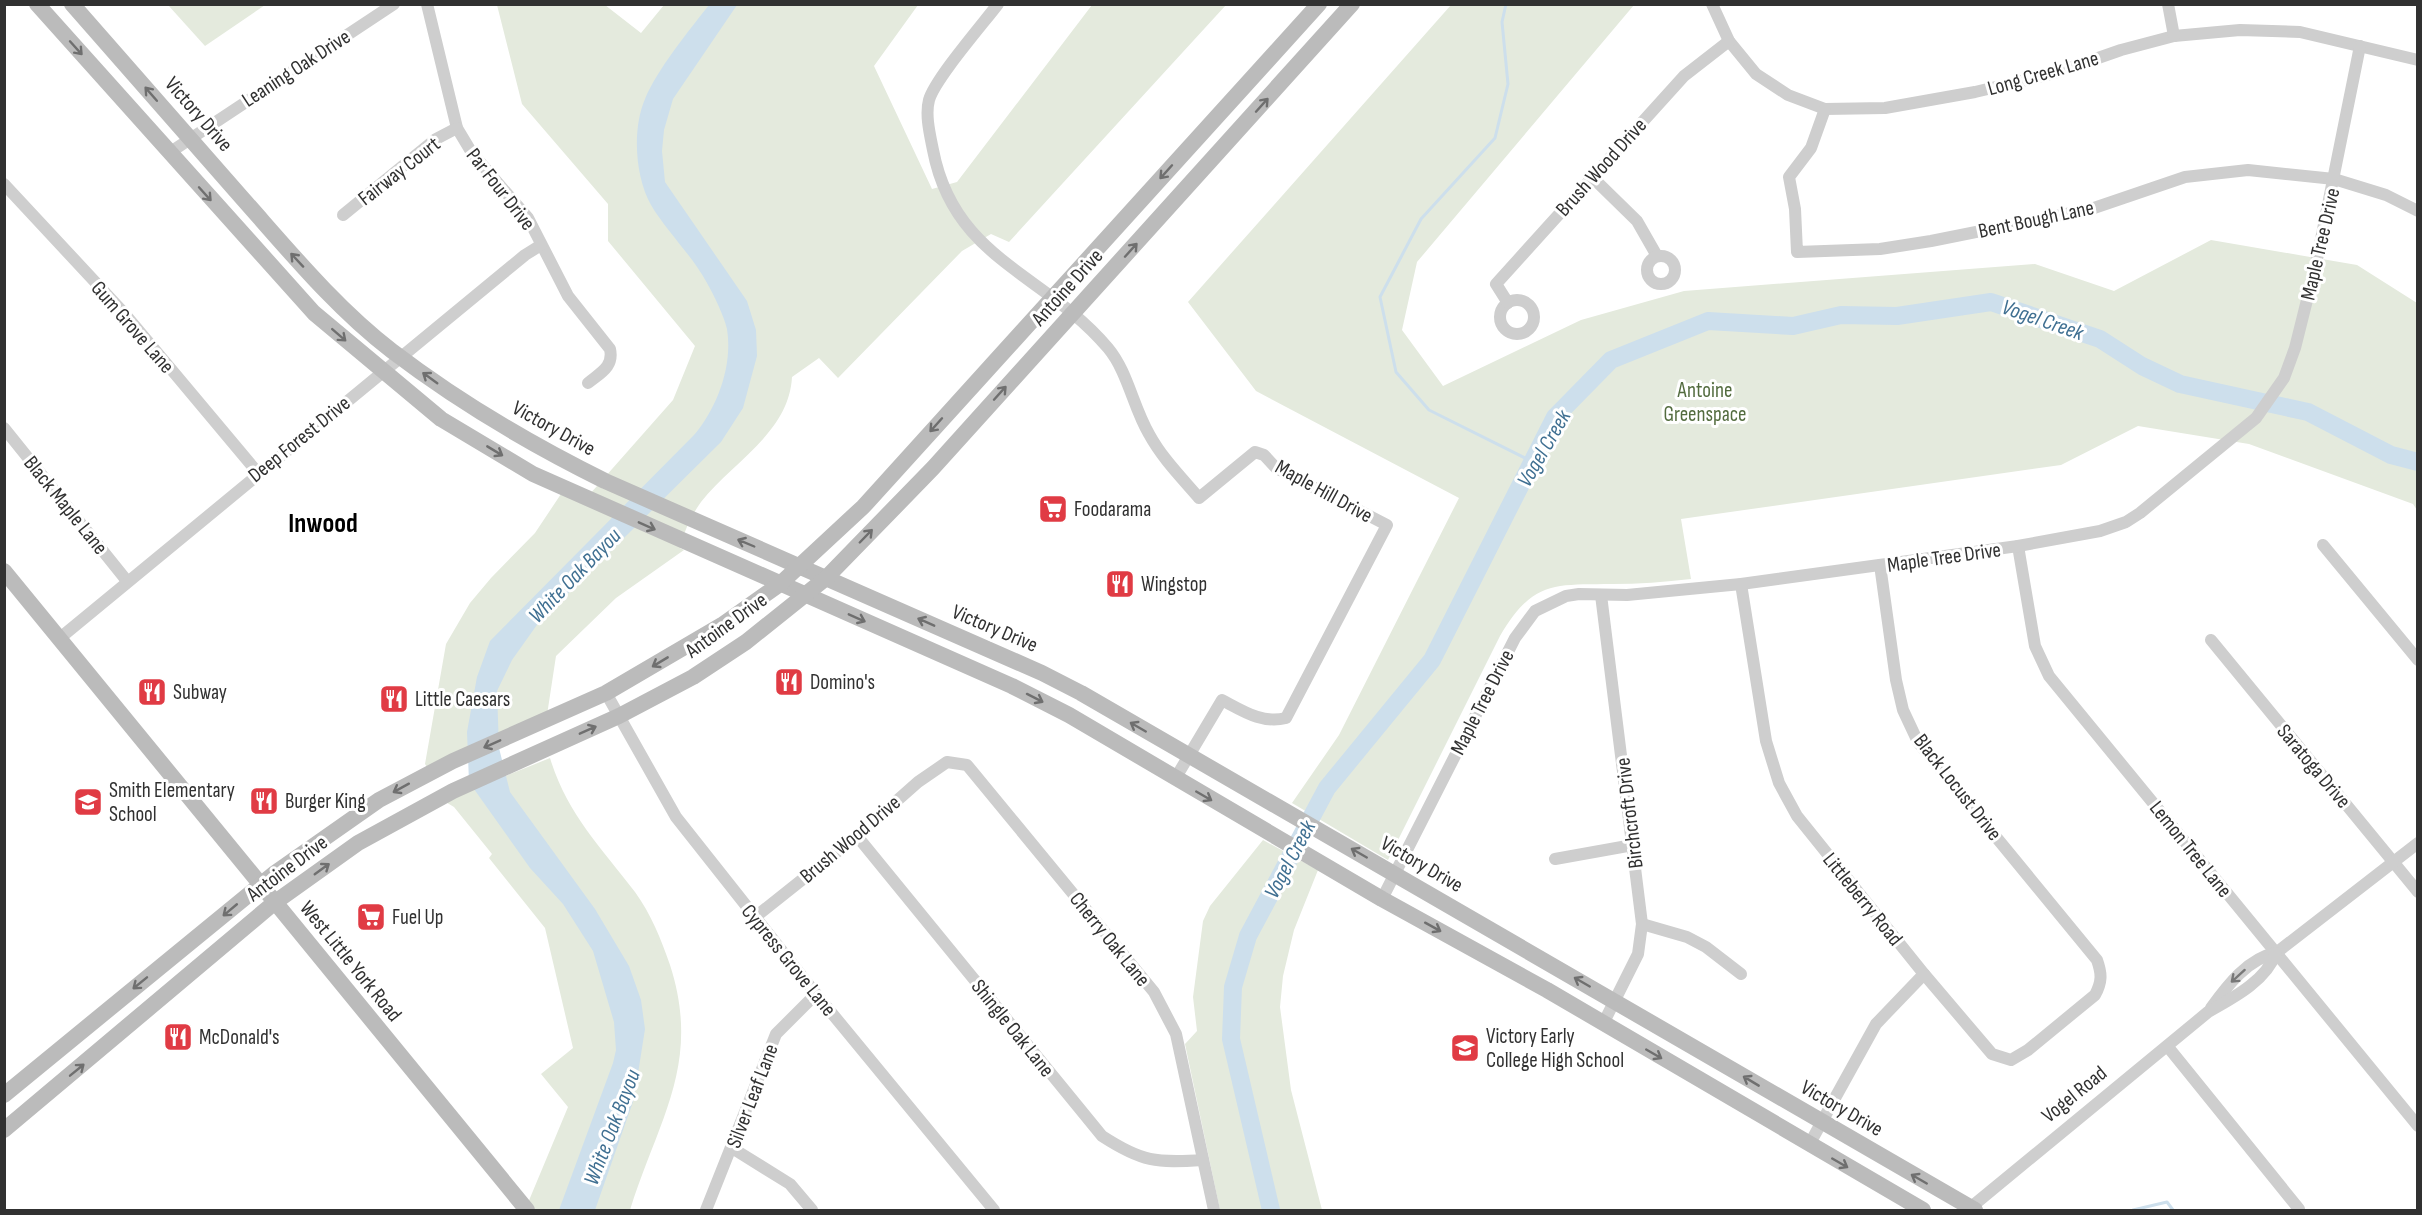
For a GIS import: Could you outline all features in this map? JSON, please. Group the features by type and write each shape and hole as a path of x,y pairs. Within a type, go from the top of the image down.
{"main road":[{"path":"37,4 314,313 441,419 533,474 958,663 1069,715 1280,840 1923,1210"},
{"name":"Victory Drive","path":"72,4 346,311 401,357 459,399 541,449 605,481 1081,693 1615,1001 1970,1210"},
{"name":"Antoine Drive","path":"9,1091 260,885 380,800 453,761 606,693 722,625 780,584 863,507 1319,4"},
{"name":"Antoine Drive","path":"4,1130 274,903 358,843 464,786 619,716 698,674 746,642 826,578 933,468 1212,161 1350,5"},
{"path":"1193,143 1212,161"},
{"path":"953,406 975,421"},
{"path":"533,474 541,449"},
{"name":"West Little York Road","path":"4,571 527,1210"},
{"path":"958,663 965,640"},
{"path":"171,959 186,978"},
{"path":"9,1091 32,1107"}],"street":[{"name":"Leaning Oak Drive","path":"169,153 394,4"},
{"name":"Par Four Drive","path":"427,4 457,128 472,153 528,218 568,296 610,350 612,358 609,366 588,383"},
{"path":"998,4 938,83 929,100 929,127 938,174 947,197 965,224 995,256 1073,313"},
{"name":"Long Creek Lane","path":"1713,4 1729,41 1756,74 1788,95 1825,110 1885,108 1975,92 2055,73 2121,50 2174,36 2241,30 2300,32 2418,60"},
{"path":"2168,4 2174,36"},
{"name":"Brush Wood Drive","path":"1508,303 1496,284 1684,76 1729,41"},
{"name":"Maple Tree Drive","path":"1382,899 1515,638 1525,621 1535,611 1555,599 1579,594 1627,596 1741,584 2074,537 2126,522 2242,430 2266,406 2289,367 2316,264 2360,46"},
{"name":"Bent Bough Lane","path":"1825,110 1811,148 1789,177 1795,209 1797,252 1880,249 1931,242 2091,209 2185,177 2248,170 2334,179 2386,195 2418,211"},
{"name":"Fairway Court","path":"344,215 436,139 457,128"},
{"path":"1592,177 1637,221 1657,256"},
{"name":"Gum Grove Lane","path":"4,184 123,313 258,473"},
{"name":"Deep Forest Drive","path":"60,638 525,255 542,245"},
{"name":"Maple Hill Drive","path":"1073,313 1109,350 1148,433 1165,458 1199,498 1255,452 1264,455 1276,468 1387,525 1286,718 1273,721 1255,717 1222,700 1175,779"},
{"name":"Black Maple Lane","path":"4,428 127,581"},
{"path":"2323,545 2418,660"},
{"name":"Lemon Tree Lane","path":"2018,546 2035,646 2049,676 2418,1126"},
{"name":"Black Locust Drive","path":"1880,566 1896,680 1903,710 1918,742 2097,960 2101,979"},
{"name":"Littleberry Road","path":"1741,584 1766,741 1779,783 1797,816 1924,974 1992,1054 2011,1060 2028,1050 2095,995 2101,979"},
{"name":"Birchcroft Drive","path":"1601,595 1642,924 1638,954 1603,1024"},
{"name":"Saratoga Drive","path":"2211,640 2418,892"},
{"name":"Cypress Grove Lane","path":"606,693 676,817 754,918 994,1210"},
{"name":"Brush Wood Drive","path":"754,918 857,836 918,782 947,762"},
{"name":"Cherry Oak Lane","path":"947,762 967,765 1154,992 1176,1034 1214,1210"},
{"name":"Shingle Oak Lane","path":"857,836 1102,1136 1129,1154 1160,1163 1203,1160"},
{"name":"Vogel Road","path":"1970,1210 2168,1047 2208,1012 2233,981 2262,956 2276,953 2418,843"},
{"path":"1555,859 1633,845"},
{"path":"1642,924 1687,937 1741,974"},
{"path":"1809,1145 1876,1024 1924,974"},
{"name":"Silver Leaf Lane","path":"706,1210 776,1034 816,994"},
{"path":"2168,1047 2299,1209"},
{"path":"732,1148 790,1184 812,1210"}],"green space":[{"path":"168,5 265,5 205,46"},
{"path":"497,5 605,5 641,33 664,5 918,5 874,66 932,189 957,182 1092,5 1226,5 1009,242 991,234 962,251 838,378 819,358 792,377 781,415 770,431 697,507 688,524 680,548 684,550 616,598 556,656 547,715 427,767 425,764 446,644 470,603 535,533 561,494 582,503 673,400 695,346 608,241 608,204 522,104"},
{"name":"Antoine Greenspace","path":"1451,5 1634,5 1417,262 1402,330 1443,386 1581,320 1684,291 2035,264 2114,291 2211,240 2357,265 2417,303 2417,510 2413,504 2249,444 2138,426 2061,465 1681,519 1691,579 1560,586 1547,589 1523,604 1500,636 1388,860 1292,803 1339,735 1459,498 1256,391 1188,302"},
{"path":"550,758 557,778 575,813 641,900 651,918 670,965 679,1000 681,1032 679,1062 663,1119 630,1210 525,1210 568,1107 541,1074 573,1048 545,928 489,858 492,854 454,807 444,801"},
{"path":"1263,840 1318,870 1294,930 1283,976 1280,1007 1291,1090 1322,1210 1220,1210 1185,1044 1197,1031 1193,997 1203,921 1210,906"}],"water":[{"name":"White Oak Bayou","path":"709,5 737,5 673,99 664,130 662,151 665,182 747,301 756,330 757,356 743,408 721,442 539,622 512,660 497,691 499,748 510,792 595,909 629,966 641,1000 645,1029 634,1099 595,1210 559,1210 613,1063 616,1050 614,1022 593,951 563,904 530,868 469,782 467,732 477,677 490,641 694,435 710,412 721,386 728,357 727,329 724,318 701,273 651,205 641,181 637,153 638,124 650,88 674,50"}],"waterway":[{"path":"1506,4 1502,22 1508,84 1495,138 1421,219 1380,297 1396,372 1429,410 1533,462"},
{"name":"Vogel Creek","path":"1271,1210 1231,1039 1233,987 1248,936 1327,788 1432,660 1555,417 1611,360 1708,321 1793,326 1841,315 1897,316 1991,302 2100,339 2142,366 2180,384 2308,412 2391,455 2418,462"},
{"path":"2133,1210 2167,1202 2173,1210"}],"place":[{"name":"Foodarama","path":"1053,509"},
{"name":"Wingstop","path":"1120,584"},
{"name":"Domino's","path":"789,682"},
{"name":"Subway","path":"152,692"},
{"name":"Little Caesars","path":"394,699"},
{"name":"Burger King","path":"264,801"},
{"name":"Smith Elementary School","path":"88,802"},
{"name":"Fuel Up","path":"371,917"},
{"name":"McDonald's","path":"178,1037"},
{"name":"Victory Early College High School","path":"1465,1048"}],"district":[{"name":"Inwood","path":"323,523"}]}
